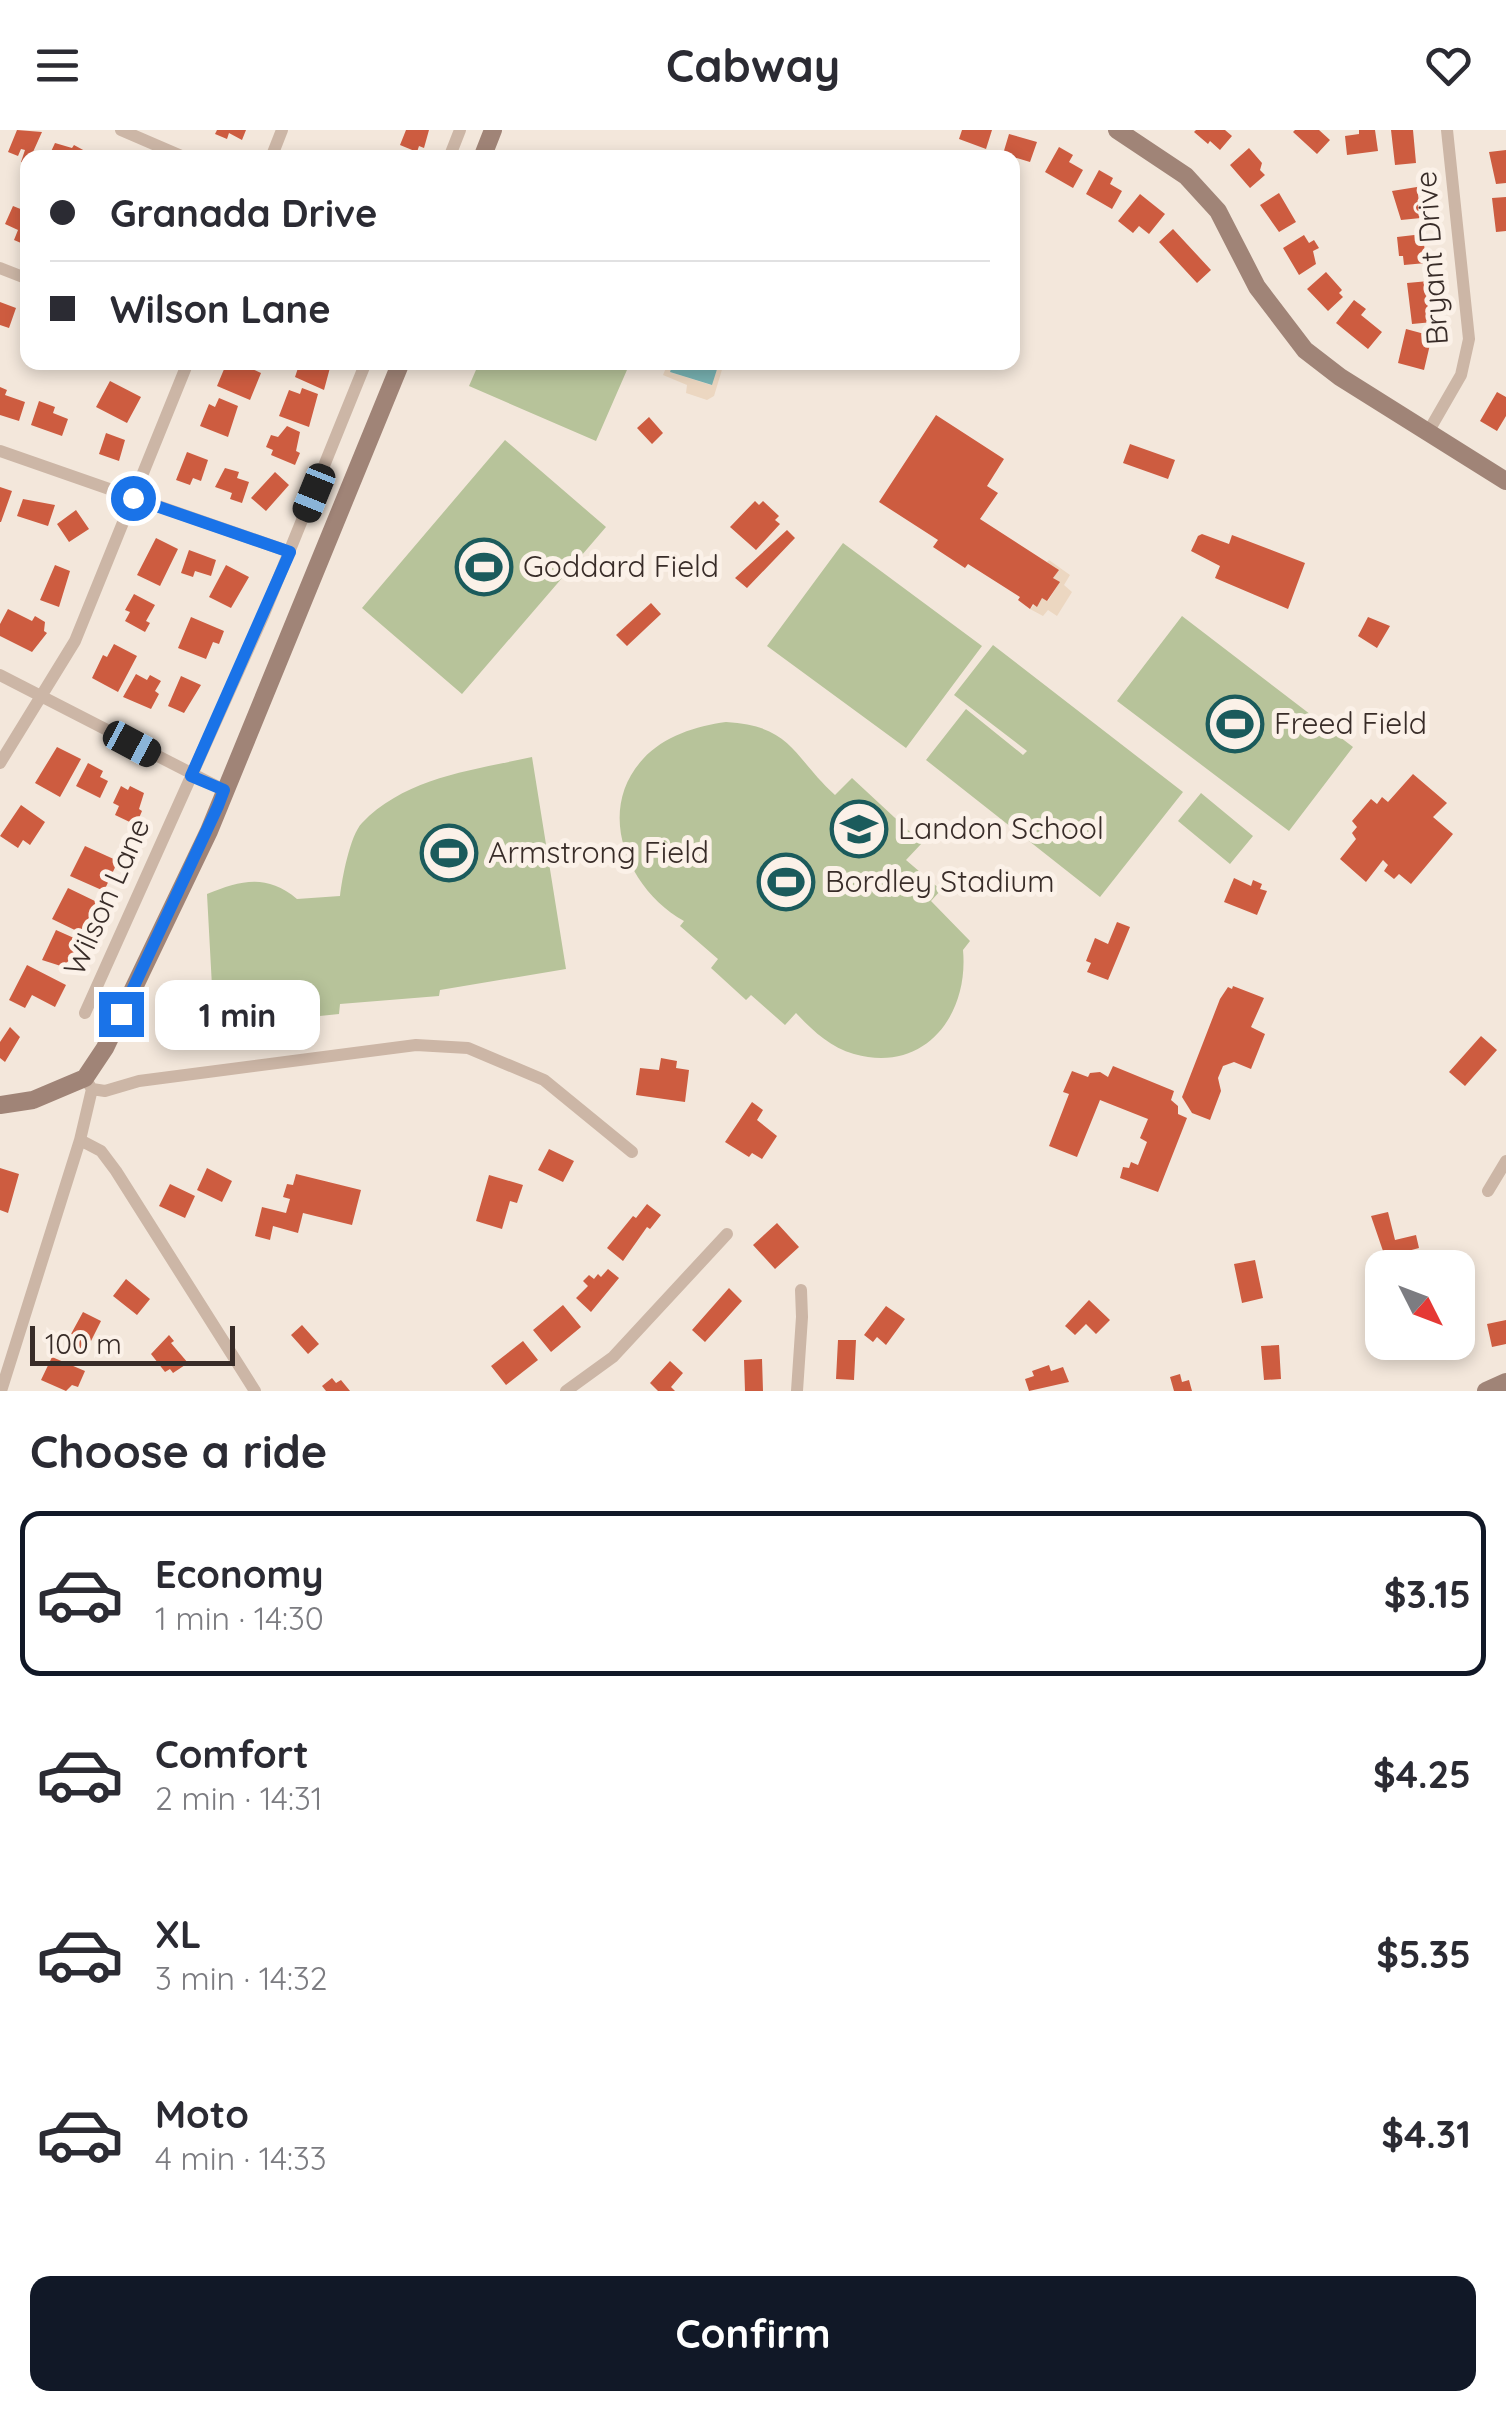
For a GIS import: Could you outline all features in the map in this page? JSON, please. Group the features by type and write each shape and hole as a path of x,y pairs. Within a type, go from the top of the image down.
{"main road":[{"path":"1117,130 1186,176 1218,211 1257,287 1306,350 1340,377 1506,482"},
{"name":"Wilson Lane","path":"88,1083 208,831 323,560 398,370"},
{"path":"0,1105 33,1100 88,1083"},
{"path":"1486,1391 1506,1382"}],"street":[{"path":"121,130 167,150"},
{"name":"Bryant Drive","path":"1428,434 1461,375 1469,339 1447,130"},
{"path":"0,764 74,642 185,370"},
{"name":"Wilson Lane","path":"85,1012 290,552 363,370"},
{"path":"0,451 290,552"},
{"path":"0,675 224,790"},
{"path":"0,1391 80,1140 88,1083 105,1091 139,1081 416,1045 468,1048 544,1080 632,1152"},
{"path":"80,1140 101,1152 116,1171 255,1391"},
{"path":"1488,1191 1506,1161"},
{"path":"566,1391 613,1357 726,1234"},
{"path":"797,1391 801,1290"}],"green space":[{"path":"476,370 627,370 596,441 469,386"},
{"name":"Goddard Field","path":"505,440 606,527 462,694 362,608"},
{"path":"843,543 982,646 906,748 767,646"},
{"name":"Freed Field","path":"1182,616 1353,747 1289,831 1117,701"},
{"path":"993,645 1183,792 1100,897 926,760 966,709 1023,755 1027,751 954,695"},
{"name":"Bordley Stadium","path":"726,722 748,725 779,737 835,795 852,778 922,843 906,860 941,890 931,901 970,941 963,950 963,974 950,1017 921,1047 879,1058 854,1054 822,1038 796,1013 785,1025 751,995 746,1000 711,968 718,959 680,926 684,921 664,908 634,871 624,849 620,826 621,802 628,780 643,759 671,738"},
{"name":"Armstrong Field","path":"532,757 566,969 440,990 439,996 340,1004 339,1014 243,1024 226,1020 213,1005 207,894 253,882 274,885 297,899 340,896 354,837 362,823 380,807 420,785"},
{"path":"1201,793 1253,836 1230,864 1178,821"}],"shaded area":[{"path":"665,370 671,370 711,385 716,370 722,370 714,396 707,400 686,393 687,385 663,375"},
{"path":"1049,560 1070,575 1064,585 1072,592 1057,616 1048,610 1043,616 1030,609 1042,598 1048,601 1059,583 1053,578 1058,570"}],"water":[{"path":"671,370 717,370 712,385"}],"building":[{"path":"17,130 42,132 34,150 21,149 18,156 8,152"},
{"path":"217,130 246,130 242,140 229,133 227,139 215,134"},
{"path":"406,130 429,130 424,148 412,150 400,145"},
{"path":"962,130 992,130 986,149 959,139"},
{"path":"1196,130 1225,130 1232,136 1220,150 1210,141 1208,144"},
{"path":"1295,130 1319,130 1330,140 1317,154"},
{"path":"1359,130 1375,130 1378,151 1347,155 1345,136 1359,134"},
{"path":"1391,130 1413,130 1416,163 1395,165"},
{"path":"1009,134 1037,142 1030,162 1020,159 1020,150 1004,150"},
{"path":"55,143 83,150 52,150"},
{"path":"1059,147 1073,155 1069,162 1083,170 1073,188 1045,172"},
{"path":"1249,148 1262,163 1260,170 1265,175 1250,188 1230,165"},
{"path":"1506,150 1506,183 1496,184 1489,152"},
{"path":"1099,170 1113,178 1110,184 1122,191 1112,209 1086,194"},
{"path":"1417,187 1421,218 1401,220 1392,191"},
{"path":"1279,193 1296,222 1279,232 1260,205"},
{"path":"1140,194 1165,214 1149,234 1139,226 1133,233 1118,221"},
{"path":"1506,197 1506,231 1496,232 1492,198"},
{"path":"13,206 20,209 20,243 14,240 18,230 5,224"},
{"path":"1173,229 1211,270 1197,283 1159,242"},
{"path":"1423,234 1426,263 1404,265 1397,237"},
{"path":"1304,235 1319,248 1313,251 1316,264 1299,275 1283,248"},
{"path":"1326,272 1342,290 1339,293 1343,297 1328,311 1307,289"},
{"path":"1429,281 1433,322 1412,324 1407,283"},
{"path":"1354,300 1366,309 1361,315 1382,332 1368,349 1336,323"},
{"path":"0,302 16,308 9,328 0,325"},
{"path":"1406,329 1432,336 1424,370 1398,363"},
{"path":"224,370 261,373 250,400 217,386"},
{"path":"297,370 329,370 324,390 295,377"},
{"path":"110,381 141,397 127,423 96,407"},
{"path":"0,387 7,390 5,395 25,402 19,421 0,415"},
{"path":"302,388 318,394 309,427 279,416 289,390 300,394"},
{"path":"1497,392 1506,397 1506,416 1497,431 1480,421"},
{"path":"219,398 238,406 228,437 200,426 209,404 215,407"},
{"path":"39,401 55,407 53,413 68,419 62,436 31,425"},
{"path":"936,415 1004,459 987,486 998,493 980,519 1059,570 1053,578 1060,582 1047,601 1042,598 1037,607 1033,604 1030,609 1018,600 1020,597 933,547 938,540 879,502"},
{"path":"649,417 663,433 652,444 637,428"},
{"path":"287,426 300,432 296,451 300,453 295,465 271,455 273,450 266,447 271,435 278,437"},
{"path":"106,433 125,440 119,461 99,454"},
{"path":"1130,444 1175,460 1168,479 1123,463"},
{"path":"187,452 208,460 201,481 193,478 190,485 176,480"},
{"path":"225,468 239,472 237,478 249,482 242,503 230,499 232,493 215,487"},
{"path":"275,472 289,485 266,511 251,498"},
{"path":"0,487 12,491 1,522 0,522"},
{"path":"23,499 55,505 48,526 17,516"},
{"path":"755,501 759,505 763,501 779,516 775,520 780,524 756,550 730,527"},
{"path":"76,510 89,529 69,542 57,524"},
{"path":"787,530 795,538 747,588 735,578"},
{"path":"1202,534 1229,544 1232,535 1305,563 1288,609 1215,578 1220,566 1191,551"},
{"path":"156,538 178,549 160,586 137,575"},
{"path":"189,550 216,560 211,576 195,571 193,577 181,573"},
{"path":"55,565 70,571 59,607 40,600"},
{"path":"226,565 249,577 231,608 209,597"},
{"path":"134,594 155,605 145,632 125,621 130,612 125,610"},
{"path":"651,603 661,614 627,646 616,635"},
{"path":"8,609 32,621 35,616 45,622 47,633 32,652 0,636 0,624"},
{"path":"191,617 224,631 219,644 213,642 206,659 178,648"},
{"path":"1368,617 1390,626 1377,648 1358,636"},
{"path":"114,644 137,656 118,692 92,678 103,655 107,657"},
{"path":"136,674 161,681 151,709 123,697"},
{"path":"181,676 201,685 184,713 168,706"},
{"path":"57,747 81,759 60,797 35,783"},
{"path":"88,763 103,771 100,777 108,781 100,798 76,786"},
{"path":"1413,774 1447,803 1433,817 1453,834 1411,884 1399,874 1394,879 1384,871 1388,865 1383,860 1366,882 1340,859 1356,839 1352,833 1357,827 1352,821 1371,799 1377,804 1382,797 1388,802"},
{"path":"121,786 144,793 136,825 115,815 119,806 113,803"},
{"path":"21,805 45,822 30,845 23,840 18,848 0,836"},
{"path":"85,846 118,861 104,891 70,876"},
{"path":"1234,878 1251,886 1253,880 1267,891 1257,915 1224,902"},
{"path":"68,888 97,902 81,933 52,919"},
{"path":"1117,922 1130,927 1108,980 1087,972 1091,963 1086,961 1095,938 1108,944"},
{"path":"56,930 83,942 64,967 42,960"},
{"path":"27,965 66,985 55,1007 32,995 25,1008 9,1000"},
{"path":"1233,986 1264,998 1251,1027 1265,1034 1251,1069 1234,1062 1223,1066 1218,1078 1221,1091 1210,1120 1192,1113 1182,1097 1220,999"},
{"path":"10,1027 20,1037 5,1062 0,1058 0,1042"},
{"path":"1481,1036 1497,1050 1465,1086 1449,1072"},
{"path":"661,1058 677,1061 676,1068 689,1070 685,1102 636,1095 640,1068 659,1070"},
{"path":"1113,1066 1174,1091 1171,1100 1178,1106 1178,1114 1187,1118 1158,1192 1120,1178 1123,1167 1129,1168 1131,1162 1138,1165 1147,1142 1140,1138 1148,1119 1100,1100 1077,1157 1049,1146 1069,1094 1063,1092 1072,1071 1088,1077 1100,1072 1108,1077"},
{"path":"752,1102 763,1110 757,1120 777,1136 762,1159 752,1153 749,1157 725,1142"},
{"path":"549,1149 574,1161 563,1182 538,1170"},
{"path":"0,1168 19,1174 8,1213 0,1210"},
{"path":"207,1168 232,1181 222,1202 197,1190"},
{"path":"296,1174 361,1190 352,1225 303,1213 298,1233 273,1226 270,1240 255,1236 262,1207 286,1213 290,1199 283,1197"},
{"path":"489,1175 523,1185 517,1203 510,1201 502,1229 476,1221"},
{"path":"170,1184 195,1196 185,1218 159,1206"},
{"path":"647,1204 661,1215 650,1229 647,1227 623,1261 607,1248"},
{"path":"1388,1212 1395,1240 1416,1235 1419,1248 1383,1250 1371,1216"},
{"path":"777,1223 799,1247 775,1269 753,1245"},
{"path":"1255,1260 1263,1298 1242,1303 1234,1264"},
{"path":"608,1269 619,1278 591,1312 576,1298 588,1286 583,1281 589,1275 594,1279 598,1274 601,1277"},
{"path":"126,1279 150,1299 137,1315 113,1296"},
{"path":"729,1288 742,1301 705,1342 692,1330"},
{"path":"1089,1300 1110,1320 1096,1334 1086,1324 1075,1335 1065,1326"},
{"path":"563,1305 581,1327 551,1352 533,1330"},
{"path":"886,1306 905,1319 886,1345 877,1337 873,1342 864,1335"},
{"path":"83,1312 101,1321 84,1355 65,1345"},
{"path":"1506,1320 1506,1344 1492,1347 1487,1324"},
{"path":"302,1325 319,1344 308,1354 291,1335"},
{"path":"169,1335 188,1363 173,1373 170,1369 165,1372 151,1354"},
{"path":"838,1340 856,1340 854,1380 836,1379"},
{"path":"523,1341 538,1360 506,1385 491,1366"},
{"path":"1279,1345 1281,1379 1264,1380 1261,1346"},
{"path":"52,1357 85,1371 78,1387 72,1385 66,1391 41,1380"},
{"path":"762,1359 763,1391 745,1391 744,1360"},
{"path":"670,1361 683,1373 671,1387 675,1391 658,1391 650,1383"},
{"path":"1049,1365 1051,1371 1063,1367 1069,1382 1029,1391 1025,1379 1034,1376 1032,1371"},
{"path":"1180,1374 1182,1382 1189,1380 1192,1391 1174,1391 1170,1377"},
{"path":"332,1378 336,1383 341,1380 350,1391 326,1391 322,1386"}],"place":[{"name":"Goddard Field","path":"484,567"},
{"name":"Freed Field","path":"1235,724"},
{"name":"Landon School","path":"859,829"},
{"name":"Armstrong Field","path":"449,853"},
{"name":"Bordley Stadium","path":"786,882"}],"route":[{"path":"121,1014 224,790 191,776 290,552 133,498"}]}
